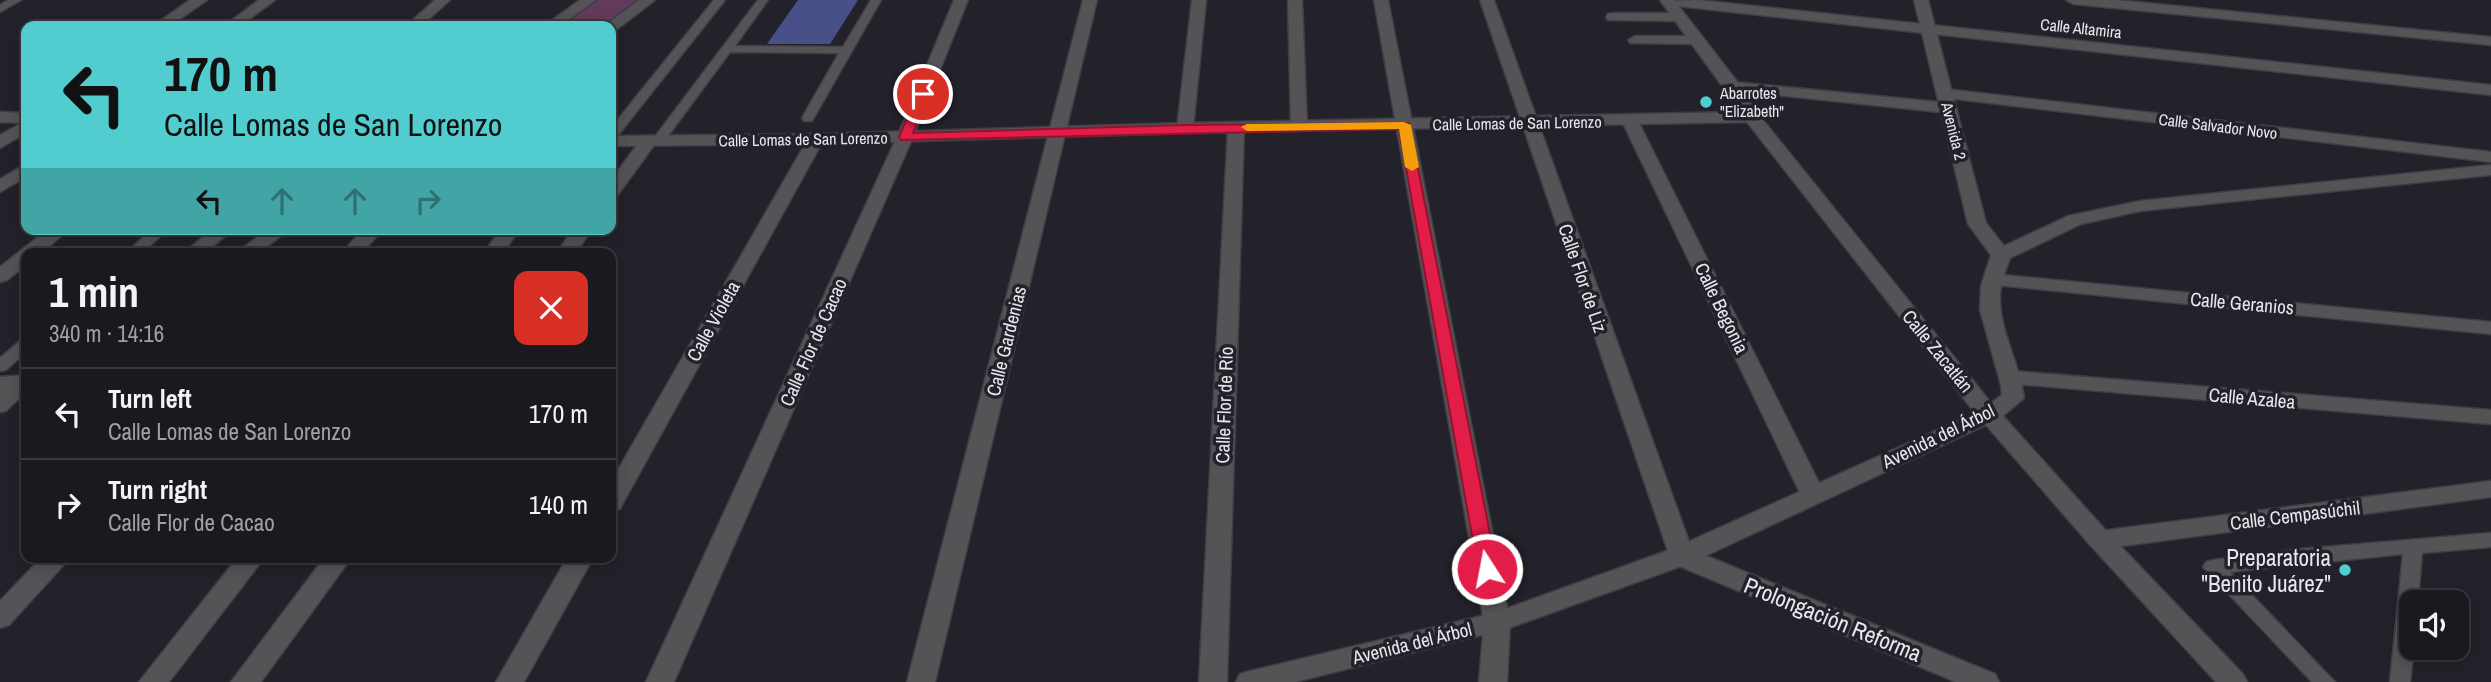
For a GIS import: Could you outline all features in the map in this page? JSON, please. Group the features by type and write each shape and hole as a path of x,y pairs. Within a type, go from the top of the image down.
{"street":[{"path":"168,21 200,0"},
{"path":"237,21 268,0"},
{"path":"419,21 443,0"},
{"path":"558,21 589,0"},
{"path":"616,23 648,0"},
{"name":"Calle Flor de Cacao","path":"660,682 905,137 961,0"},
{"name":"Calle Gardenias","path":"921,682 1090,0"},
{"path":"1185,128 1199,0"},
{"path":"1294,0 1299,126"},
{"path":"1381,0 1497,622 1493,682"},
{"name":"Calle Flor de Liz","path":"1487,0 1681,556"},
{"name":"Avenida 2","path":"1921,0 1977,224 2001,255"},
{"path":"2073,0 2491,41"},
{"name":"Calle Altamira","path":"1612,17 1671,6 1928,30 2491,90"},
{"name":"Calle Zacatlán","path":"1671,6 1733,87 1752,117 1989,415 2100,540 2233,682"},
{"path":"1635,40 1696,40"},
{"name":"Calle Salvador Novo","path":"1733,87 1947,101 2491,157"},
{"path":"0,117 21,119"},
{"name":"Calle Lomas de San Lorenzo","path":"616,139 816,139 1185,128 1752,117"},
{"name":"Calle Begonia","path":"1630,121 1813,495"},
{"path":"0,143 21,123"},
{"name":"Calle Flor de Río","path":"1213,682 1236,128"},
{"name":"Calle Violeta","path":"616,494 816,139"},
{"path":"616,186 654,141"},
{"path":"2012,379 1996,337 1990,299 2001,255 2075,220 2140,206 2491,170"},
{"path":"0,187 21,172"},
{"path":"37,248 53,235"},
{"path":"200,248 216,235"},
{"path":"253,248 272,235"},
{"path":"357,248 368,235"},
{"path":"0,276 21,260"},
{"name":"Calle Geranios","path":"1993,280 2491,328"},
{"name":"Avenida del Árbol","path":"1250,682 1497,622 1681,556 1989,415 2013,398 2012,379"},
{"name":"Calle Azalea","path":"2012,379 2491,417"},
{"path":"0,398 21,385"},
{"name":"Calle Cempasúchil","path":"2100,540 2491,489"},
{"name":"Prolongación Reforma","path":"1681,556 1985,682"},
{"path":"0,618 52,563"},
{"path":"153,682 247,563"},
{"path":"245,682 334,563"},
{"path":"510,682 577,563"}],"lane":[{"path":"0,9 16,0"},
{"path":"616,133 720,0"},
{"path":"654,141 763,0"},
{"path":"808,118 876,0"},
{"path":"726,49 847,50"},
{"path":"139,248 154,235"},
{"path":"0,366 21,348"},
{"path":"0,382 21,382"},
{"path":"0,407 21,387"},
{"path":"2325,682 2213,567 2300,556 2413,549 2491,540"},
{"path":"2400,682 2413,549"}],"shaded area":[{"path":"593,0 641,0 610,21 564,21"}],"building":[{"path":"798,0 858,0 830,44 767,44"}],"slow traffic":[{"path":"1247,127 1404,125 1412,167"}],"place":[{"name":"Abarrotes \"Elizabeth\"","path":"1706,102"},
{"name":"Preparatoria \"Benito Juárez\"","path":"2345,570"}],"route":[{"path":"923,94 905,137 1185,128 1404,125 1487,569"}]}
